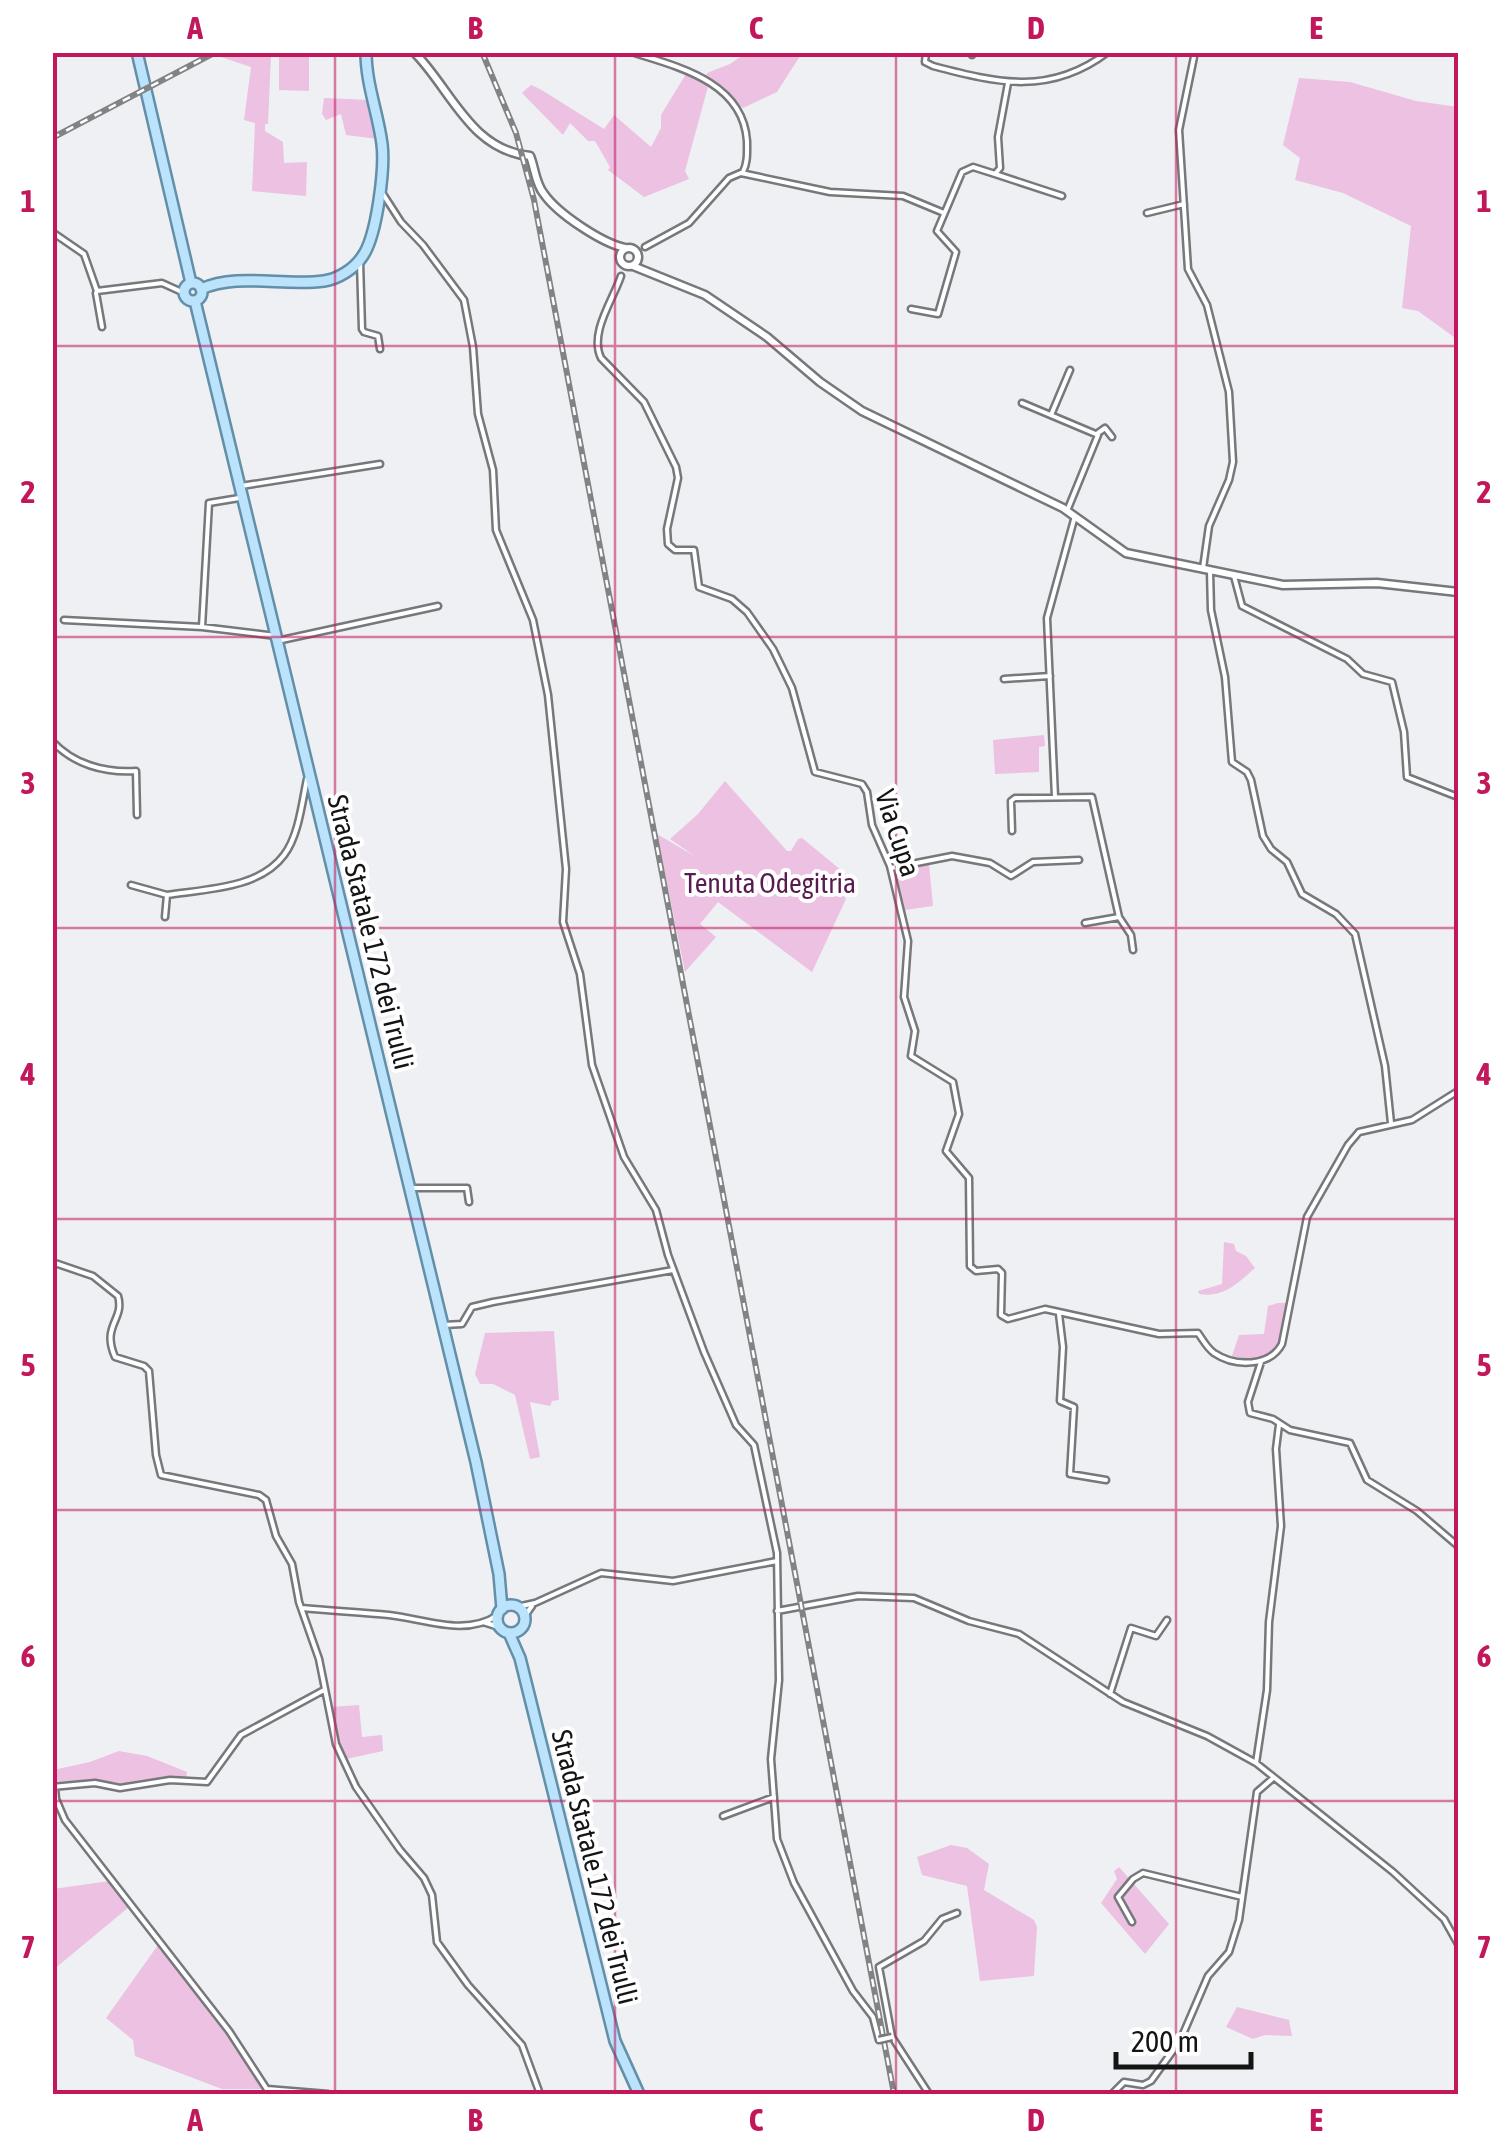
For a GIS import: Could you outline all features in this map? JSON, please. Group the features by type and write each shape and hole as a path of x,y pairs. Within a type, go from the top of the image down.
{"main road":[{"path":"137,52 196,286 201,296 194,301 188,300 184,292 196,286 326,280 344,274 360,259 369,240 380,184 382,142 368,82 366,52"},
{"name":"Strada Statale 172 dei Trulli","path":"194,301 444,1326 499,1574 499,1627"},
{"name":"Strada Statale 172 dei Trulli","path":"499,1574 524,1617 514,1632 516,1646 615,2041 639,2094"},
{"path":"500,1612 515,1607"},
{"path":"499,1627 514,1632"}],"street":[{"path":"414,52 468,123 505,150 530,156 544,196 573,220 648,270 705,295 766,336 820,382 862,411 1067,511 1126,553 1284,585 1377,584 1458,592"},
{"path":"631,52 704,78 738,106 746,126 747,144 747,163 740,173"},
{"path":"926,52 925,62 934,66 995,82 1075,73 1108,52"},
{"path":"1195,52 1179,130 1188,268 1207,305 1231,414 1232,469 1208,526 1206,570 1225,676 1231,758 1251,780 1263,836 1271,850 1288,862 1300,891 1342,919 1355,934 1385,1066 1391,1123"},
{"path":"994,174 1001,165 998,137 1008,82"},
{"path":"911,309 938,314 956,252 937,233 964,169 973,167 1062,196"},
{"path":"621,276 630,258 689,223 731,176 740,173 830,192 903,196 944,213"},
{"path":"380,184 386,203 464,300 473,346 478,414 493,470 496,530 533,620 548,695 566,869 564,922 580,974 592,1065 624,1157 656,1210 673,1270 704,1352 736,1425 754,1445 776,1543 779,1680 770,1759 777,1839 794,1883 852,1991 872,2017 879,2040 892,2038"},
{"path":"1147,212 1184,204"},
{"path":"52,232 84,254 102,327"},
{"path":"360,259 362,331 375,333 380,349"},
{"name":"Via Cupa","path":"621,276 596,348 644,402 676,466 678,478 667,528 668,544 675,550 694,550 699,587 732,599 764,637 792,688 815,772 864,786 908,942 904,997 915,1031 911,1056 953,1082 959,1114 946,1150 969,1178 970,1266 976,1271 998,1269 1002,1274 1002,1315 1008,1319 1045,1310 1060,1314"},
{"path":"96,291 162,282 184,292"},
{"path":"1051,415 1070,370"},
{"path":"1022,403 1097,434"},
{"path":"1067,511 1097,434 1105,428 1112,437"},
{"path":"241,486 380,464"},
{"path":"202,627 208,503 244,498"},
{"path":"1055,797 1047,618 1075,516"},
{"path":"1234,576 1242,606 1345,658 1363,674 1392,682 1404,732 1407,777 1458,797"},
{"path":"64,620 202,627 277,638 438,606"},
{"path":"1004,679 1050,676"},
{"path":"52,741 59,751 106,773 136,772 136,815"},
{"path":"131,885 167,895 238,884 270,869 286,854 308,774"},
{"path":"1012,830 1012,799 1092,798 1119,917 1131,935 1133,950"},
{"path":"890,868 952,856 990,863 1011,876 1032,862 1079,860"},
{"path":"165,917 167,895"},
{"path":"1085,924 1119,917"},
{"path":"1106,1480 1070,1474 1074,1407 1060,1401 1060,1314 1158,1334 1198,1333 1210,1351 1218,1355 1260,1362 1273,1356 1282,1344 1300,1246 1314,1201 1358,1132 1412,1120 1458,1091"},
{"path":"411,1188 468,1188 468,1202"},
{"path":"52,1262 93,1276 118,1296 120,1310 109,1332 110,1345 115,1357 144,1366 149,1372 156,1455 162,1475 250,1493 266,1500 276,1536 292,1564 319,1660 336,1744 356,1787 424,1878 432,1895 437,1942 468,1985 522,2045 540,2094"},
{"path":"444,1326 462,1324 472,1307 483,1304 673,1270"},
{"path":"1260,1362 1248,1412 1273,1419 1279,1426 1350,1443 1368,1480 1417,1511 1458,1546"},
{"path":"1256,1763 1282,1523 1276,1449 1279,1426"},
{"path":"515,1607 536,1603 604,1573 673,1580 776,1561"},
{"path":"777,1611 858,1596 914,1598 969,1621 1019,1634 1110,1694 1207,1736 1256,1763 1392,1872 1444,1919 1458,1944"},
{"path":"524,1617 536,1603"},
{"path":"302,1608 394,1616 448,1626 478,1622 500,1612"},
{"path":"1110,1694 1130,1628 1156,1636 1168,1620"},
{"path":"478,1622 499,1627"},
{"path":"324,1690 241,1735 207,1782 170,1780 120,1788 69,1783 54,1788 65,1820 229,2030 269,2092 328,2094"},
{"path":"1112,2094 1124,2082 1149,2083 1174,2052 1208,1976 1229,1952 1240,1920 1257,1792 1272,1779"},
{"path":"723,1816 774,1797"},
{"path":"1132,1922 1118,1898 1133,1879 1144,1873 1242,1897"},
{"path":"929,2094 892,2038 880,1967 924,1942 942,1918 956,1912"}],"green space":[{"path":"275,53 271,55 265,131 283,142 284,163 307,162 306,196 252,191 255,123 244,120 251,67 215,55"},
{"path":"279,53 309,53 309,91 279,90"},
{"path":"746,53 802,53 777,92 743,108 706,77"},
{"path":"686,74 709,83 685,171 689,179 644,197 608,170 610,167 595,141 588,141 570,123 563,135 522,93 531,85 604,129 614,115 651,147 661,128 661,115"},
{"path":"1299,78 1350,82 1416,101 1458,107 1458,340 1418,311 1402,308 1411,226 1343,193 1295,180 1300,158 1283,145"},
{"path":"324,98 369,100 378,139 346,135 341,114 326,120 322,114"},
{"path":"1044,735 1045,746 1039,747 1039,772 995,774 993,740"},
{"name":"Tenuta Odegitria","path":"725,781 787,851 802,838 847,875 851,894 846,892 844,896 846,899 812,972 718,902 700,924 716,937 685,972 657,834 696,857 670,839 698,814"},
{"path":"929,864 933,906 905,910 895,870"},
{"path":"1224,1242 1234,1244 1236,1251 1255,1268 1223,1291 1199,1294 1198,1291 1222,1284"},
{"path":"1288,1303 1277,1351 1256,1360 1232,1356 1239,1335 1264,1334 1268,1306"},
{"path":"554,1331 559,1400 552,1401 550,1406 530,1402 540,1457 530,1459 515,1395 493,1384 480,1384 475,1374 485,1333"},
{"path":"359,1705 362,1737 382,1735 383,1751 346,1759 330,1707"},
{"path":"119,1751 147,1756 187,1772 186,1779 132,1784 53,1782 53,1770"},
{"path":"951,1845 967,1848 989,1864 984,1890 1034,1920 1034,1976 980,1981 967,1886 922,1875 917,1857"},
{"path":"1119,1867 1169,1924 1145,1954 1101,1903 1117,1879 1114,1871"},
{"path":"110,1881 129,1907 53,1970 53,1889"},
{"path":"158,1945 227,2030 263,2089 222,2089 135,2056 133,2040 106,2018"},
{"path":"1237,2007 1289,2020 1292,2036 1265,2035 1253,2039 1226,2027"}],"railway":[{"path":"52,138 216,52"},
{"path":"482,52 516,133 534,200 894,2094"}]}
